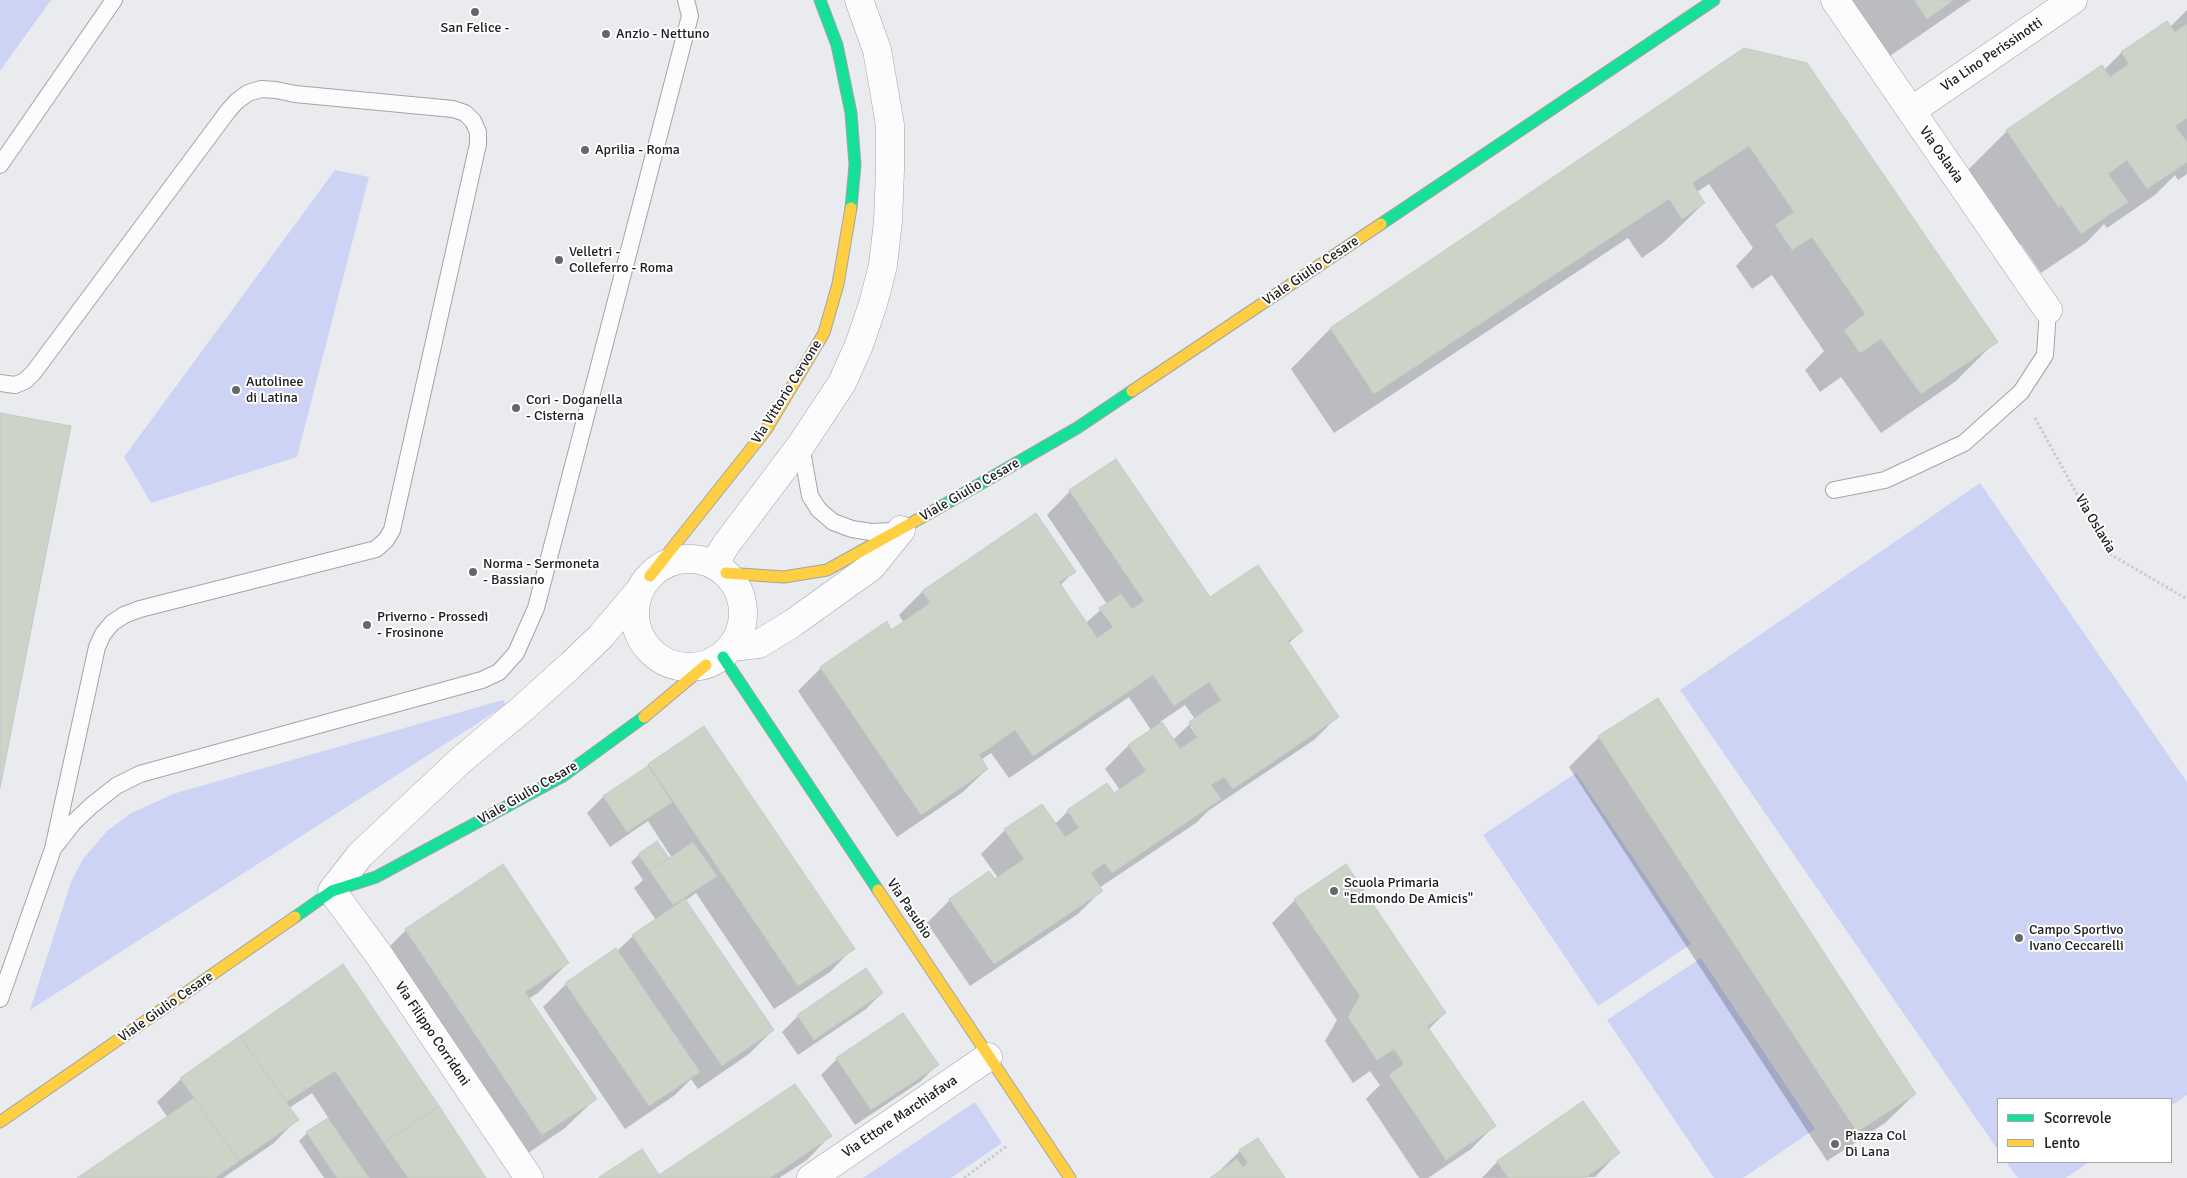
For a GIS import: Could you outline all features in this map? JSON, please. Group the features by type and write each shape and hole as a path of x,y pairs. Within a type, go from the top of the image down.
{"street":[{"name":"Via Vittorio Cervone","path":"644,584 766,430 824,333 838,284 849,227 855,165 852,113 837,45 820,0"},
{"path":"720,569 724,546 751,508 801,445 842,383 870,312 883,265 890,179 890,125 877,50 859,0"},
{"name":"Viale Giulio Cesare","path":"720,569 784,577 803,576 827,570 901,530 1077,428 1714,0"},
{"name":"Via Oslavia","path":"1834,0 2048,310"},
{"name":"Via Lino Perissinotti","path":"1911,111 2073,0"},
{"name":"Viale Giulio Cesare","path":"332,891 376,877 563,776 660,705 720,657 759,644 793,623 871,567 901,530"},
{"path":"680,560 698,560 720,569 736,583 741,597 744,615 740,632 720,657 688,668 671,665 655,656 643,643 636,626 635,608 644,584 664,565 680,560"},
{"name":"Viale Giulio Cesare","path":"0,1122 332,891 360,855 461,760 522,709 601,636 644,584"},
{"name":"Via Pasubio","path":"720,657 1070,1178"},
{"name":"Via Filippo Corridoni","path":"332,891 379,955 529,1178"},
{"name":"Via Ettore Marchiafava","path":"811,1178 988,1057"}],"lane":[{"path":"0,165 114,0"},
{"path":"52,849 73,823 91,806 116,786 140,774 482,680 499,672 516,653 536,608 668,102 690,16 686,0"},
{"path":"0,383 15,385 26,381 34,372 228,111 248,93 261,89 276,90 295,94 453,109 465,113 473,122 478,132 478,144 396,517 389,535 376,549 140,609 112,623 103,634 97,647 52,849 0,999"},
{"path":"1834,490 1885,480 1964,443 2021,392 2045,355 2048,310"},
{"path":"801,445 810,496 819,510 833,522 852,529 871,532 901,530"},
{"path":"0,1106 10,1107 27,1104"}],"path":[{"name":"Via Oslavia","path":"2021,392 2110,554 2187,599"},
{"path":"964,1178 1035,1125"}],"shaded area":[{"path":"0,0 51,0 0,71"},
{"path":"335,170 369,177 297,457 151,503 124,457"},
{"name":"Campo Sportivo Ivano Ceccarelli","path":"1980,483 2187,782 2187,1095 2172,1105 2172,1098 1997,1098 1997,1149 1680,690"},
{"path":"503,700 506,705 30,1010 71,882 83,859 107,831 131,813 176,793"},
{"path":"1576,773 1691,944 1598,1006 1483,835"},
{"path":"1701,958 1815,1129 1743,1178 1714,1178 1607,1020"},
{"path":"975,1102 1002,1143 951,1178 863,1178"},
{"path":"2007,1163 2088,1163 2066,1178 2018,1178"}],"building":[{"path":"1914,0 1954,0 1927,19"},
{"path":"2167,21 2175,32 2187,24 2187,118 2175,126 2187,142 2187,162 2147,189 2127,160 2108,174 2128,202 2081,234 2061,205 2059,208 2006,130 2102,65 2110,77 2129,64 2121,52"},
{"path":"1744,48 1807,63 1998,342 1921,394 1881,339 1860,353 1844,330 1865,314 1812,237 1792,250 1775,225 1794,212 1749,146 1692,183 1705,203 1682,219 1669,199 1374,394 1330,328"},
{"path":"0,413 71,426 0,788"},
{"path":"1116,459 1210,597 1258,565 1303,631 1288,641 1339,717 1233,789 1224,777 1211,785 1221,799 1112,873 1105,863 1091,873 1103,891 994,964 949,899 989,871 995,879 1024,859 1004,829 1042,804 1065,837 1079,828 1067,810 1107,783 1114,793 1146,771 1128,745 1162,722 1180,749 1198,737 1189,722 1221,700 1209,682 1174,706 1153,675 1033,756 1015,730 979,755 988,769 921,815 820,667 887,621 891,630 930,603 922,591 1036,513 1076,572 1059,582 1097,638 1113,627 1099,608 1121,594 1132,609 1144,601 1069,490"},
{"path":"1658,698 1916,1094 1857,1132 1598,736"},
{"path":"704,726 855,949 798,986 648,764"},
{"path":"648,766 672,802 627,832 603,796"},
{"path":"657,841 669,858 650,871 638,854"},
{"path":"693,842 717,876 673,905 650,871"},
{"path":"503,864 569,963 525,992 597,1099 542,1135 405,929"},
{"path":"1346,864 1446,1013 1427,1026 1496,1126 1446,1160 1389,1075 1404,1064 1394,1049 1377,1060 1348,1017 1360,996 1294,899"},
{"path":"685,899 774,1030 722,1066 632,935"},
{"path":"616,948 700,1072 649,1106 565,983"},
{"path":"343,964 439,1106 384,1143 335,1071 286,1102 240,1036"},
{"path":"866,968 883,993 814,1040 797,1015"},
{"path":"903,1013 939,1065 871,1110 836,1058"},
{"path":"240,1036 299,1120 239,1161 180,1078"},
{"path":"795,1084 832,1136 770,1178 661,1178 659,1175"},
{"path":"194,1098 239,1161 215,1178 77,1178"},
{"path":"1583,1101 1620,1153 1585,1178 1508,1178 1497,1161"},
{"path":"439,1106 486,1178 408,1178 384,1143"},
{"path":"328,1118 369,1178 337,1178 306,1132"},
{"path":"1258,1138 1285,1178 1210,1178 1237,1159 1243,1167 1248,1163 1239,1150"},
{"path":"642,1149 661,1178 598,1178"}],"traffic: fast":[{"path":"820,0 837,45 851,113 855,165 851,208"},
{"path":"1381,224 1714,0"},
{"path":"935,510 1077,428 1132,391"},
{"path":"723,657 878,890"},
{"path":"295,917 332,891 376,877 563,776 644,717"}],"traffic: slow":[{"path":"650,576 766,430 824,333 838,284 851,208"},
{"path":"1132,391 1381,224"},
{"path":"726,573 784,577 827,570 935,510"},
{"path":"644,717 706,665"},
{"path":"878,890 1070,1178"},
{"path":"0,1122 295,917"}],"place":[{"name":"San Felice -","path":"475,12"},
{"name":"Anzio - Nettuno","path":"606,34"},
{"name":"Aprilia - Roma","path":"585,150"},
{"name":"Velletri - Colleferro - Roma","path":"559,260"},
{"name":"Autolinee di Latina","path":"236,390"},
{"name":"Cori - Doganella - Cisterna","path":"516,408"},
{"name":"Norma - Sermoneta - Bassiano","path":"473,572"},
{"name":"Priverno - Prossedi - Frosinone","path":"367,625"},
{"name":"Scuola Primaria \"Edmondo De Amicis\"","path":"1334,891"},
{"name":"Campo Sportivo Ivano Ceccarelli","path":"2019,938"},
{"name":"Piazza Col Di Lana","path":"1835,1144"}]}
